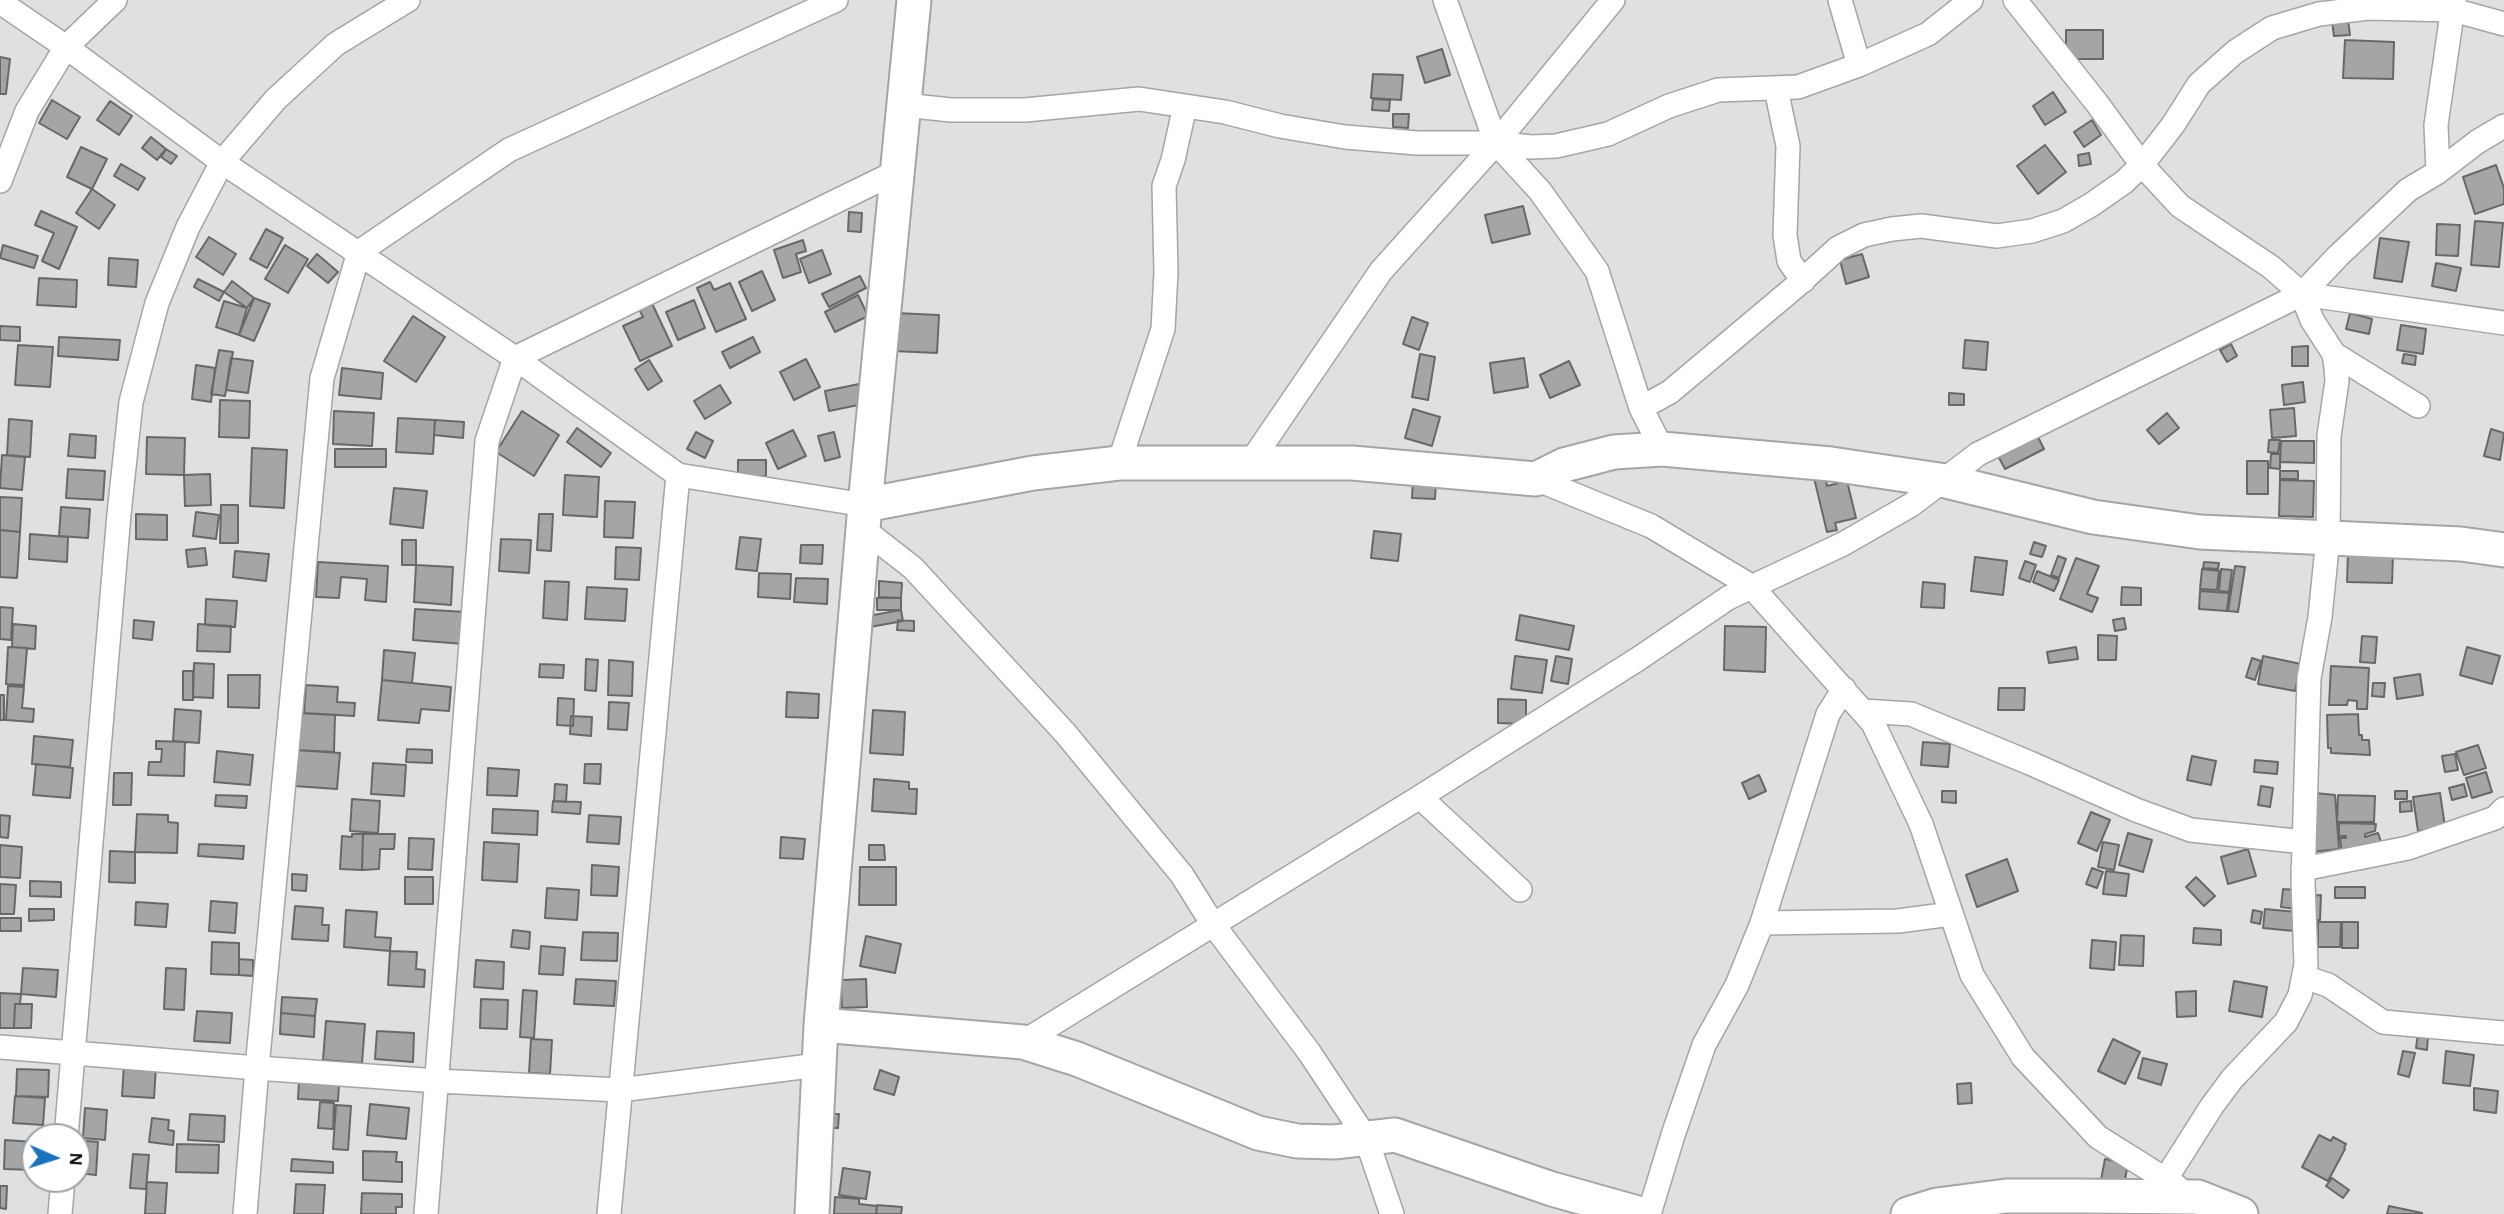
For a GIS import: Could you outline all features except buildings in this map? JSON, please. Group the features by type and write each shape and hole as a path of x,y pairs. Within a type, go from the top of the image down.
{"street":[{"path":"0,181 27,111 66,47 115,0"},
{"path":"67,1123 131,402 158,303 188,227 222,162 276,99 336,44 408,0"},
{"path":"246,1214 257,1068 322,378 359,252 509,150 836,0"},
{"path":"812,1214 821,1025 864,517 914,0"},
{"path":"1445,0 1496,143 1540,191 1597,271 1642,408 1662,449"},
{"path":"1250,463 1381,271 1496,143 1613,0"},
{"path":"1840,0 1859,65"},
{"path":"904,104 951,110 1025,110 1139,99 1225,112 1280,127 1345,136 1417,143 1556,146 1608,134 1669,106 1718,90 1798,88 1859,65 1928,34 1971,0"},
{"path":"2015,0 2142,165 2180,205 2271,267 2302,294 2312,320 2334,354 2418,406"},
{"path":"0,2 222,162 515,358 678,475 864,517 1033,472 1119,463 1353,463 1536,479 1651,526 1751,586 1873,723 1921,824 1972,975 2023,1056 2098,1137 2165,1180 2241,1214"},
{"path":"1642,408 1670,391 1803,281 1838,248 1864,235 1922,226 1997,236 2032,231 2063,221 2124,183 2142,165 2173,125 2199,85 2235,52 2272,28 2319,13 2453,5 2504,24"},
{"path":"2438,172 2436,125 2453,5"},
{"path":"1776,89 1788,146 1785,235 1789,261 1803,281"},
{"path":"1119,463 1163,329 1166,272 1164,186 1173,160 1185,106"},
{"path":"1023,1042 1420,797 1638,659 1728,598 1843,544 1911,505 1978,454 2302,294 2408,190 2504,126"},
{"path":"426,1214 487,441 515,358 896,172"},
{"path":"2302,294 2504,323"},
{"path":"2165,1180 2232,1079 2286,1022 2300,995 2304,977 2306,964 2303,869 2309,678 2320,617 2328,538 2329,436 2337,381 2334,354"},
{"path":"1536,479 1564,465 1614,453 1662,449 1831,464 1945,481 2093,517 2200,532 2461,544 2504,550"},
{"path":"609,1214 678,475"},
{"path":"864,517 1066,734 1182,875 1212,923 1309,1052 1366,1138 1392,1214"},
{"path":"1650,1214 1704,1045 1737,985 1762,923 1828,714 1844,689"},
{"path":"1863,711 1911,714 2136,810 2191,830 2304,842"},
{"path":"1420,797 1520,890"},
{"path":"2303,869 2408,848 2495,818 2504,809"},
{"path":"1762,923 1898,921 1951,914"},
{"path":"2304,977 2328,985 2383,1022 2504,1033"},
{"path":"821,1025 1023,1042 1077,1059 1258,1133 1297,1141 1334,1142 1395,1135 1552,1189 1641,1214"},
{"path":"0,1047 438,1081 620,1090 818,1065"},
{"path":"60,1214 61,1193"},
{"path":"1908,1214 1937,1205 2006,1196 2198,1197"}]}
